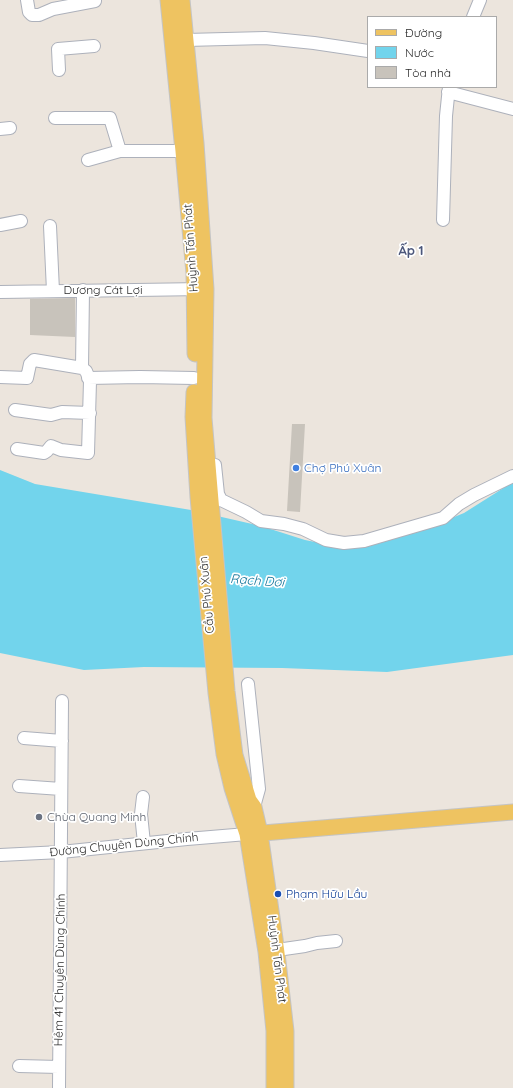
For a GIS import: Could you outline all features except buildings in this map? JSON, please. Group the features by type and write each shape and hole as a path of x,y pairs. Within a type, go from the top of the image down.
{"main road":[{"name":"Huỳnh Tấn Phát","path":"168,0 179,40 196,143 200,289 199,380 204,418 204,497"},
{"name":"Huỳnh Tấn Phát","path":"182,0 179,40 184,151 194,272 200,289"},
{"name":"Cầu Phú Xuân","path":"204,497 222,692"},
{"name":"Huỳnh Tấn Phát","path":"222,692 235,755 249,800 254,807 254,833 274,1031 274,1088"},
{"name":"Huỳnh Tấn Phát","path":"222,692 224,754 232,788 254,833 277,950 286,1031 286,1088"},
{"path":"254,833 513,812"}],"street":[{"path":"27,0 29,12 32,15 39,15 53,9 95,1"},
{"path":"473,16 480,0"},
{"path":"179,40 264,38 314,43 367,52"},
{"path":"59,70 58,49 94,46"},
{"path":"443,220 446,116 449,90 513,109"},
{"path":"55,118 110,118 120,151"},
{"path":"88,160 120,151 184,151"},
{"path":"0,225 21,221"},
{"path":"50,226 53,291"},
{"name":"Dương Cát Lợi","path":"0,292 200,289"},
{"path":"17,449 44,453 51,446 60,450 88,453 90,381 85,373 83,290"},
{"path":"0,377 27,378 30,364 34,360 85,373 208,381 212,436 219,497 224,502 261,521 284,524 326,540 344,543 364,541 443,518 459,504 474,495 513,476"},
{"path":"14,410 51,415 62,412 90,413"},
{"path":"248,684 258,790 254,807"},
{"name":"Hẻm 41 Chuyên Dùng Chính","path":"59,1088 62,701"},
{"path":"24,738 62,741"},
{"path":"19,786 61,789"},
{"path":"143,796 142,814 144,843"},
{"name":"Đường Chuyên Dùng Chính","path":"0,855 61,852 254,833"},
{"path":"277,950 336,941"},
{"path":"19,1066 59,1067"}],"water":[{"name":"Rạch Dơi","path":"0,470 35,484 191,510 261,526 305,540 340,547 420,531 464,513 513,482 513,655 387,672 282,668 144,667 84,670 0,653"}],"place":[{"name":"Chợ Phú Xuân","path":"296,468"},
{"name":"Chùa Quang Minh","path":"39,817"},
{"name":"Phạm Hữu Lầu","path":"278,894"}],"district":[{"name":"Ấp 1","path":"411,251"}]}
